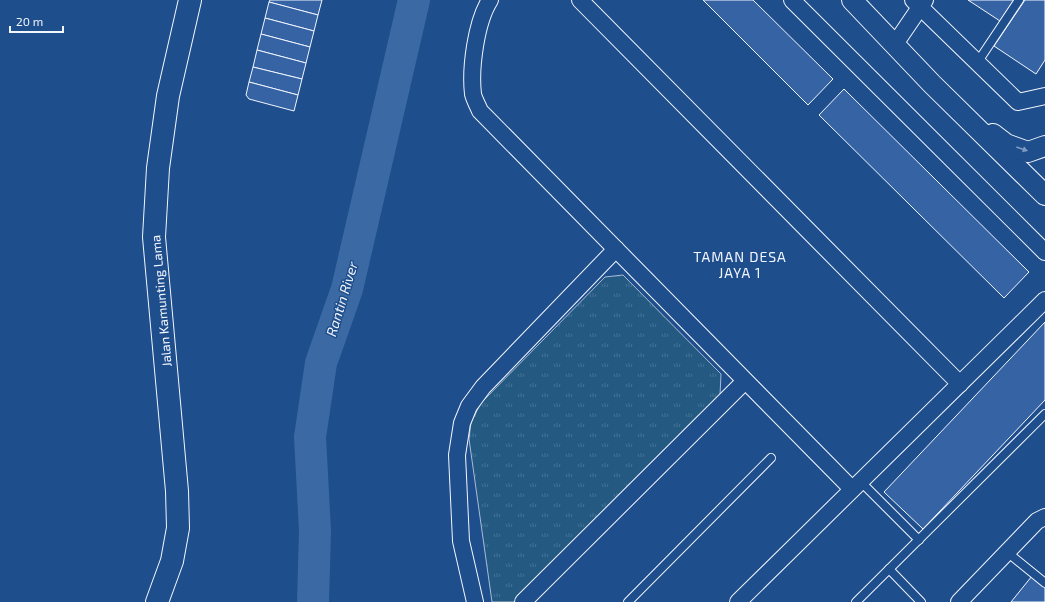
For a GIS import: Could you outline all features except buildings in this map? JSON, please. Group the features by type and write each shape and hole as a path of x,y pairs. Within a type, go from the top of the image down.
{"main road":[{"name":"Jalan Kamunting Lama","path":"157,602 172,561 178,528 177,491 154,237 158,168 168,96 190,0"}],"street":[{"path":"490,0 479,27 473,73 473,95 480,111 745,381 856,485"},
{"path":"580,0 960,384"},
{"path":"792,0 1045,252"},
{"path":"852,0 955,106 1043,189"},
{"path":"895,44 919,3 977,63 1018,102 1045,96"},
{"path":"955,106 1006,144 1028,152 1045,146"},
{"path":"475,602 461,541 457,455 462,424 469,406 483,387 616,249"},
{"path":"738,602 1045,300"},
{"path":"523,602 745,381"},
{"path":"963,601 1037,521 1045,517"}],"lane":[{"path":"977,63 1019,0"},
{"path":"856,602 1045,414"},
{"path":"628,602 771,458"},
{"path":"856,485 919,540"},
{"path":"1007,552 1045,583"},
{"path":"889,569 921,602"}],"green space":[{"path":"623,275 721,374 720,395 522,602 492,602 469,439 471,422 481,403 605,277"}],"waterway":[{"name":"Rantin River","path":"313,602 315,531 310,437 321,363 347,289 414,0"}],"district":[{"name":"TAMAN DESA JAYA 1","path":"740,266"}]}
